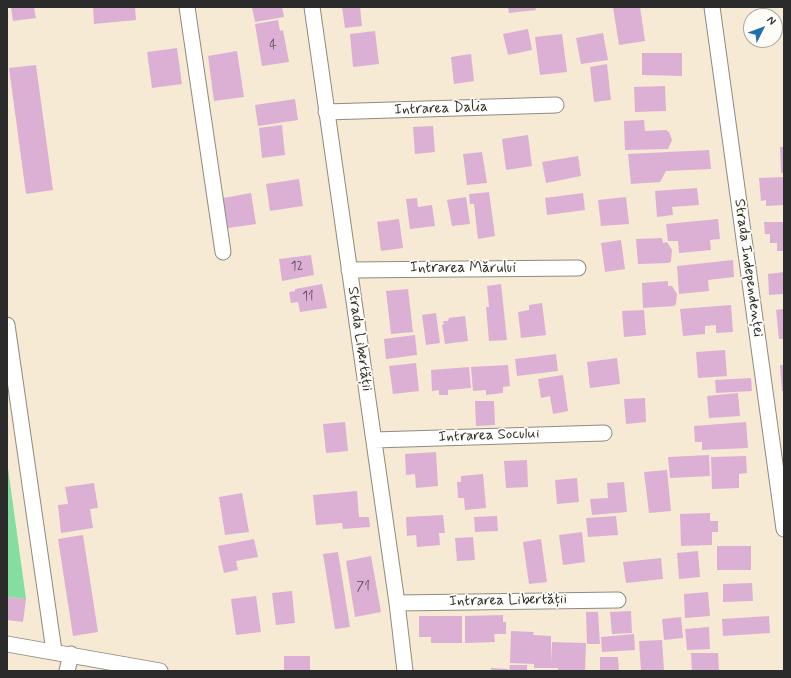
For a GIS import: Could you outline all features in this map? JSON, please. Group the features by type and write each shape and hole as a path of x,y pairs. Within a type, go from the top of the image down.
{"street":[{"path":"187,7 223,252"},
{"name":"Strada Libertății","path":"312,7 397,603 405,671"},
{"name":"Strada Independenței","path":"712,7 784,529"},
{"name":"Intrarea Dalia","path":"326,112 556,105"},
{"name":"Intrarea Mărului","path":"349,270 578,268"},
{"path":"7,325 54,651"},
{"name":"Intrarea Socului","path":"374,440 604,433"},
{"name":"Intrarea Libertății","path":"397,603 618,600"},
{"path":"7,644 54,651 160,671"},
{"path":"67,671 71,654"}],"green space":[{"path":"7,461 26,599 7,597"}],"building":[{"path":"11,7 34,7 36,18 13,21"},
{"path":"93,7 135,7 136,20 94,24"},
{"path":"252,7 282,7 284,17 255,22"},
{"path":"342,7 360,7 362,26 345,28"},
{"path":"508,7 535,7 536,10 509,13"},
{"path":"613,7 640,7 645,41 619,45"},
{"path":"278,20 280,31 283,30 289,62 262,66 255,24"},
{"path":"528,29 532,50 508,55 503,34"},
{"path":"375,31 379,64 353,67 350,34"},
{"path":"603,33 608,60 581,64 576,38"},
{"path":"562,34 567,72 540,75 535,37"},
{"path":"177,48 182,84 152,88 147,52"},
{"path":"237,51 244,97 214,101 208,56"},
{"path":"642,53 682,53 682,76 642,75"},
{"path":"471,54 474,81 454,84 451,57"},
{"path":"607,64 611,100 594,102 590,67"},
{"path":"36,65 53,190 26,194 9,68"},
{"path":"665,86 666,111 635,112 634,87"},
{"path":"295,99 298,120 258,126 255,105"},
{"path":"644,120 645,131 666,130 669,132 672,140 668,149 625,150 624,121"},
{"path":"282,125 285,155 262,158 259,128"},
{"path":"433,126 435,152 415,154 413,127"},
{"path":"528,135 532,166 506,170 502,139"},
{"path":"780,147 784,147 784,173 781,173"},
{"path":"709,150 711,169 666,171 660,182 631,184 628,154"},
{"path":"482,152 487,183 467,185 463,154"},
{"path":"578,156 581,176 546,183 542,162"},
{"path":"784,177 784,205 766,206 766,200 761,201 759,178"},
{"path":"299,179 303,206 270,211 266,184"},
{"path":"697,188 699,205 672,207 673,215 657,217 655,191"},
{"path":"489,192 495,236 478,239 474,204 470,204 469,194"},
{"path":"251,193 256,224 228,228 223,198"},
{"path":"583,193 585,210 547,215 545,198"},
{"path":"466,197 470,224 452,226 447,200"},
{"path":"626,197 629,224 601,226 598,200"},
{"path":"417,198 418,207 432,205 435,226 410,229 406,199"},
{"path":"399,219 403,248 381,251 377,222"},
{"path":"718,219 720,239 710,240 711,250 679,253 678,241 668,241 666,224"},
{"path":"764,222 784,222 784,251 777,251 777,243 770,243 770,234 765,234"},
{"path":"662,238 663,243 667,242 672,250 671,261 669,263 638,264 636,239"},
{"path":"621,240 625,269 605,272 601,243"},
{"path":"311,255 314,275 282,281 279,259"},
{"path":"733,260 734,277 708,280 709,291 679,294 677,266"},
{"path":"784,272 784,294 769,295 768,274"},
{"path":"668,281 668,286 672,286 677,294 676,304 674,306 643,308 642,283"},
{"path":"322,284 327,308 300,312 298,302 291,303 289,292 295,291 295,289"},
{"path":"501,284 507,340 489,341 486,307 489,307 487,286"},
{"path":"408,289 413,332 391,334 386,291"},
{"path":"542,303 546,335 521,338 518,312 529,310 529,305"},
{"path":"731,305 733,332 716,333 716,325 705,326 705,334 683,336 680,309"},
{"path":"784,309 784,339 779,339 776,310"},
{"path":"644,310 646,335 624,337 622,311"},
{"path":"436,313 440,343 426,345 422,315"},
{"path":"465,316 468,341 445,344 442,325 444,324 443,321 448,321 449,318"},
{"path":"415,335 417,355 386,359 384,339"},
{"path":"725,350 727,376 698,378 696,352"},
{"path":"556,354 558,371 517,376 515,359"},
{"path":"617,358 620,384 590,388 587,362"},
{"path":"416,363 419,391 393,394 389,366"},
{"path":"508,365 510,386 503,387 503,393 486,395 486,390 473,391 471,367"},
{"path":"780,365 784,365 784,391 782,391"},
{"path":"469,367 471,388 448,390 448,395 439,395 439,390 432,391 431,370"},
{"path":"563,375 568,411 553,414 550,396 541,398 538,379"},
{"path":"751,378 752,391 716,393 715,380"},
{"path":"738,393 740,416 709,418 707,396"},
{"path":"645,398 646,422 626,424 624,399"},
{"path":"475,401 494,401 495,425 476,426"},
{"path":"345,422 348,451 326,453 323,424"},
{"path":"746,422 748,448 702,450 702,442 695,442 694,426"},
{"path":"436,452 438,486 416,488 415,474 406,475 405,454"},
{"path":"709,455 710,476 670,478 668,457"},
{"path":"746,456 747,473 739,474 739,488 712,489 711,457"},
{"path":"527,460 528,487 506,488 504,461"},
{"path":"667,470 671,511 649,513 644,472"},
{"path":"483,474 486,508 465,510 464,498 458,498 457,482 461,482 461,476"},
{"path":"577,478 579,502 557,504 555,480"},
{"path":"624,482 627,512 592,515 590,499 608,498 607,483"},
{"path":"94,483 98,508 90,509 93,528 61,533 58,505 68,504 65,487"},
{"path":"357,491 359,517 369,517 370,527 343,529 342,523 316,525 313,495"},
{"path":"242,493 249,532 225,535 219,497"},
{"path":"710,513 710,521 718,521 718,532 712,532 712,545 681,546 680,514"},
{"path":"443,515 445,533 439,533 440,545 417,547 416,535 407,536 406,517"},
{"path":"497,516 498,531 475,532 474,517"},
{"path":"616,516 618,535 588,537 586,518"},
{"path":"582,532 585,562 563,565 559,535"},
{"path":"83,535 98,632 73,636 58,539"},
{"path":"473,537 475,560 457,561 455,538"},
{"path":"254,539 258,557 236,561 238,570 224,573 218,546"},
{"path":"541,539 547,582 529,584 523,542"},
{"path":"717,546 751,546 751,570 717,570"},
{"path":"698,551 700,577 679,579 677,553"},
{"path":"338,552 350,627 335,629 323,554"},
{"path":"371,556 381,612 355,617 346,561"},
{"path":"661,558 663,579 626,583 623,562"},
{"path":"752,583 753,601 723,602 723,584"},
{"path":"292,591 295,623 276,625 272,593"},
{"path":"708,592 710,616 685,618 684,594"},
{"path":"256,596 261,632 236,635 231,599"},
{"path":"7,597 26,599 23,622 7,620"},
{"path":"631,611 632,633 612,634 610,612"},
{"path":"586,612 598,612 600,644 587,644"},
{"path":"503,615 503,622 506,622 506,634 494,634 495,642 465,643 465,616"},
{"path":"419,616 462,616 462,643 431,643 431,637 419,637"},
{"path":"769,616 770,633 723,636 722,619"},
{"path":"681,617 683,638 664,640 662,619"},
{"path":"709,627 710,649 687,650 685,629"},
{"path":"511,631 534,632 533,635 551,636 551,663 552,642 586,643 585,671 558,671 558,668 534,668 534,664 510,663"},
{"path":"634,634 635,650 602,652 601,637"},
{"path":"662,640 664,671 641,671 639,641"},
{"path":"691,653 718,653 719,671 692,671"},
{"path":"284,656 310,656 310,671 284,671"},
{"path":"600,657 618,657 619,671 600,671"},
{"path":"510,665 527,665 527,671 509,671"},
{"path":"491,668 508,669 508,671 491,671"}]}
